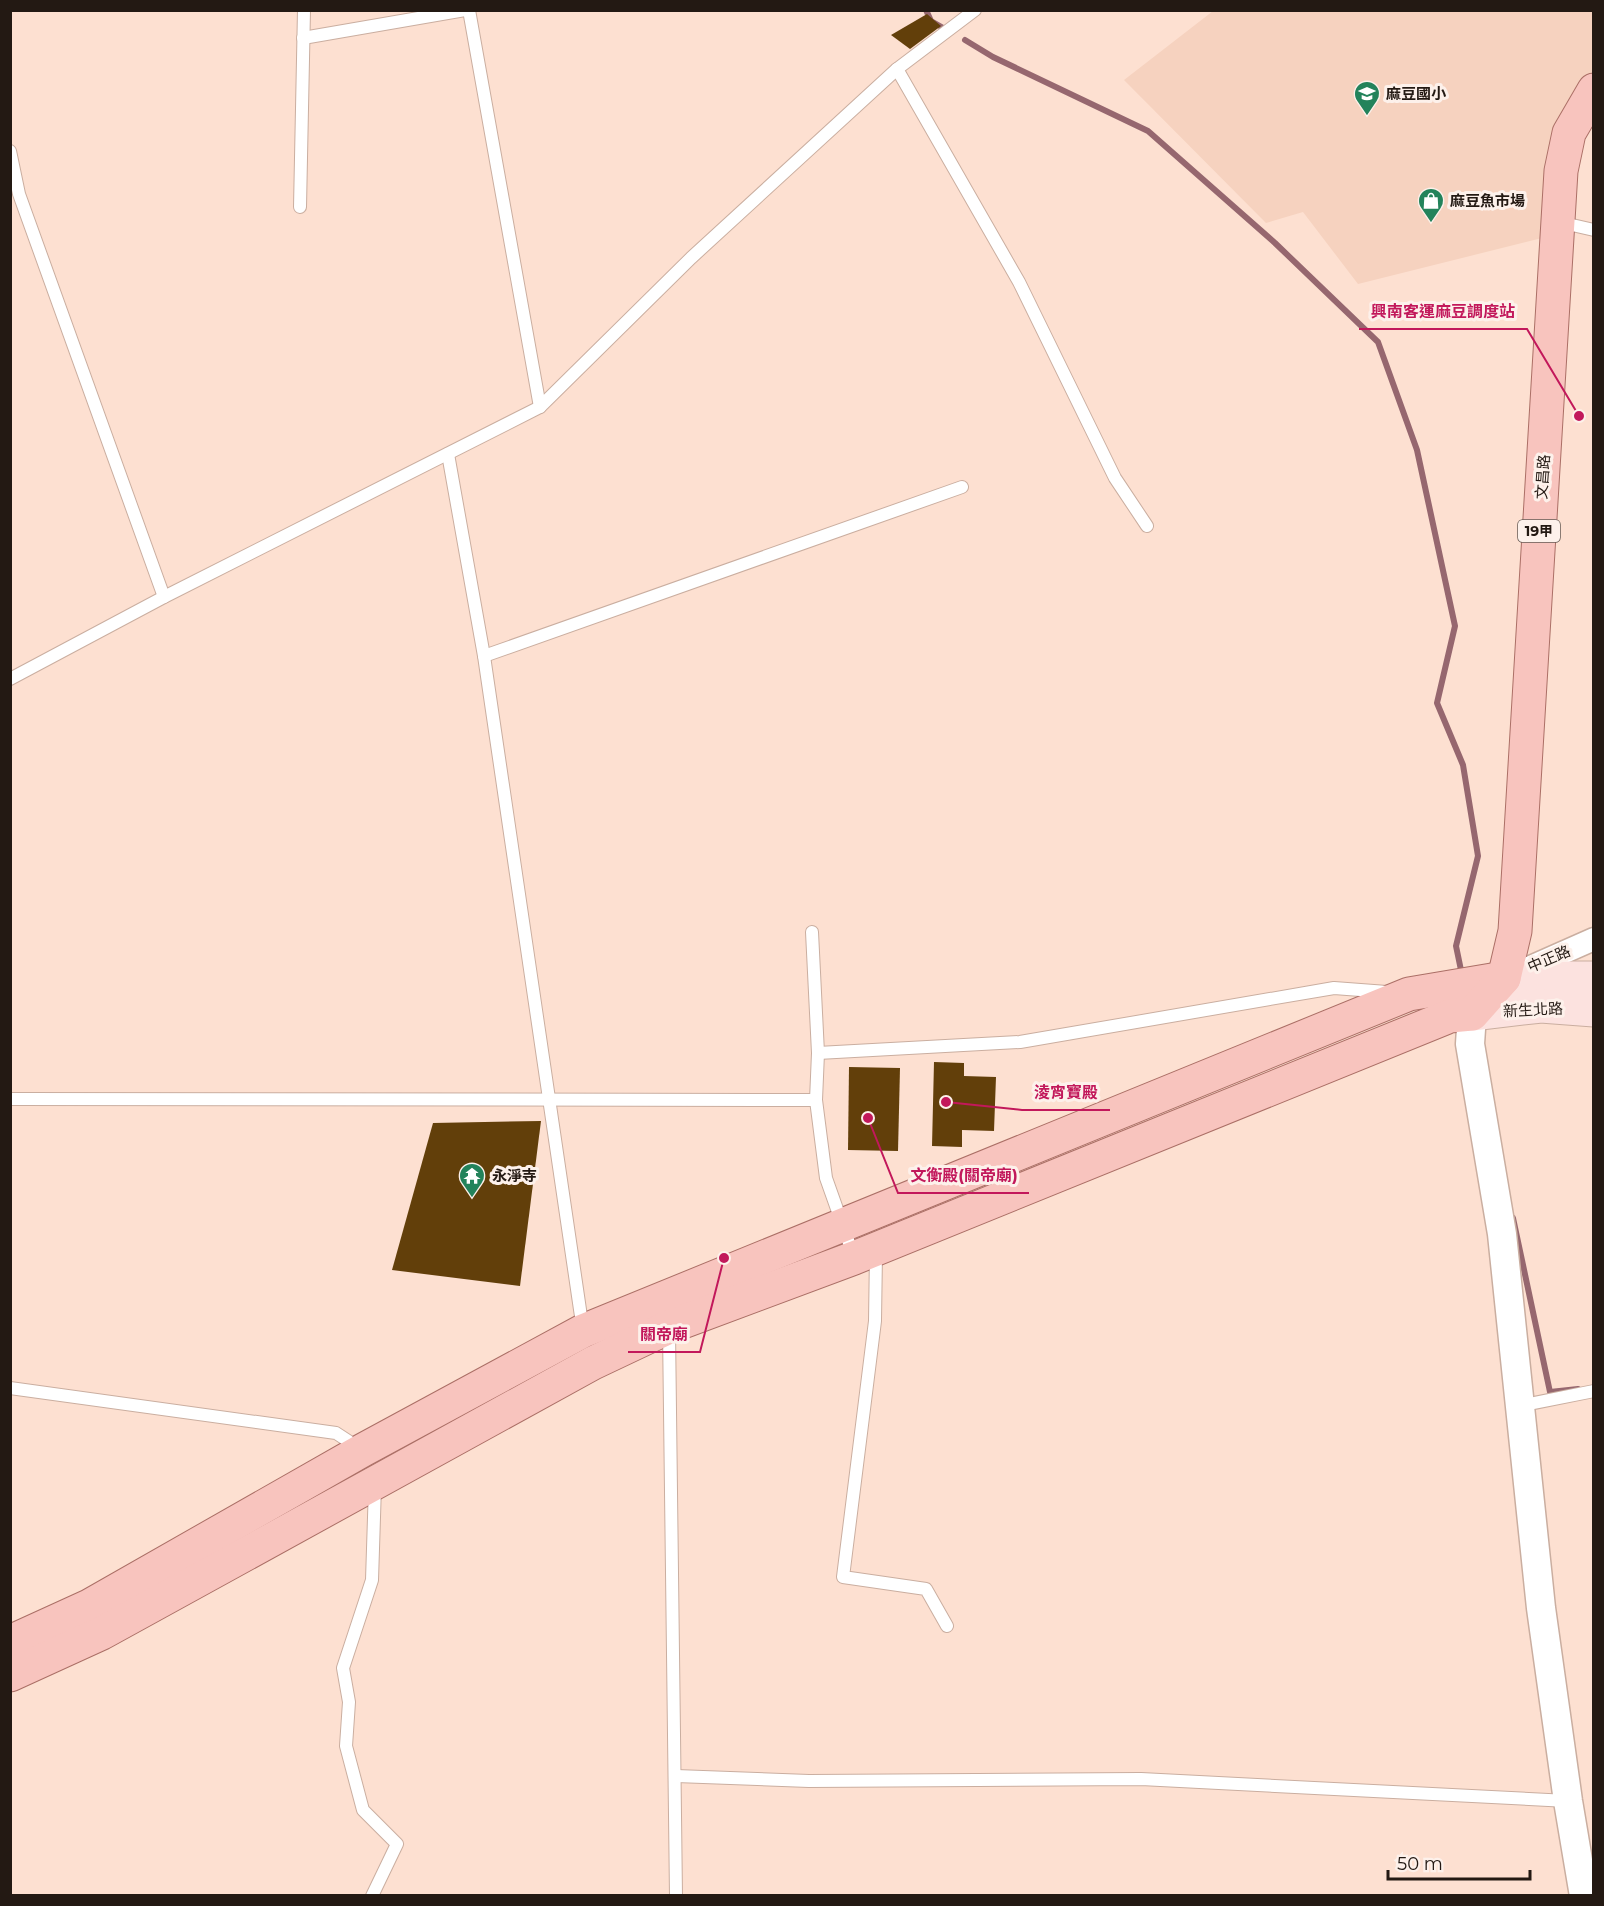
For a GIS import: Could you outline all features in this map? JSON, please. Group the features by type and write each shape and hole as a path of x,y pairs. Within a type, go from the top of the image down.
{"main road":[{"name":"文昌路","path":"1504,978 1515,931 1561,171 1569,133 1593,90"},
{"name":"新生北路","path":"1504,978 1593,978"},
{"path":"10,1642 88,1605 363,1450 843,1227 1409,994 1504,978"},
{"name":"19甲","path":"1472,1014 1504,978"},
{"name":"新生北路","path":"1472,1014 1541,1006 1593,1010"},
{"path":"10,1675 102,1633 375,1483 588,1347 669,1327 865,1253 1450,1016 1472,1014"}],"street":[{"name":"中正路","path":"1504,978 1593,939"},
{"path":"1472,1014 1470,1044 1502,1234 1518,1406 1541,1608 1584,1896"}],"lane":[{"path":"300,207 304,10"},
{"path":"303,38 467,10 540,406"},
{"path":"10,679 164,597 540,406 691,258 897,69 975,10"},
{"path":"897,69 1019,282 1114,478 1147,526"},
{"path":"10,151 19,194 164,597"},
{"path":"1558,222 1593,230"},
{"path":"448,454 484,656 588,1347"},
{"path":"484,656 962,488"},
{"path":"812,932 818,1053 816,1100 826,1178 843,1227 865,1253 875,1321 843,1577 926,1589 947,1626"},
{"path":"818,1053 1020,1042 1335,988 1409,994"},
{"path":"10,1099 816,1100"},
{"path":"669,1327 676,1896"},
{"path":"10,1388 336,1433 363,1450"},
{"path":"1518,1406 1593,1391"},
{"path":"372,1896 397,1844 363,1810 346,1746 349,1702 343,1668 372,1580 375,1483"},
{"path":"676,1776 809,1781 1153,1779 1568,1801"}],"shaded area":[{"name":"麻豆國小","path":"1213,11 1593,11 1593,81 1550,236 1358,284 1303,212 1266,223 1124,80"}],"building":[{"path":"927,14 941,26 910,49 891,35"},
{"path":"934,1062 964,1063 964,1076 996,1077 994,1131 962,1130 962,1147 932,1146"},
{"path":"849,1067 900,1068 898,1151 848,1150"},
{"name":"永淨寺","path":"541,1121 520,1286 392,1270 433,1123"}],"waterway":[{"path":"926,10 931,21 945,29"},
{"path":"965,40 993,57 1148,131 1275,243 1378,342 1417,450 1455,626 1437,703 1463,765 1478,856 1456,946 1462,975"},
{"path":"1513,1218 1550,1392 1578,1389"}],"place":[{"name":"麻豆國小","path":"1367,117"},
{"name":"麻豆魚市場","path":"1431,224"},
{"name":"興南客運麻豆調度站","path":"1579,416"},
{"name":"淩宵寶殿","path":"946,1102"},
{"name":"文衡殿(關帝廟)","path":"868,1118"},
{"name":"永淨寺","path":"472,1199"},
{"name":"關帝廟","path":"724,1258"}]}
